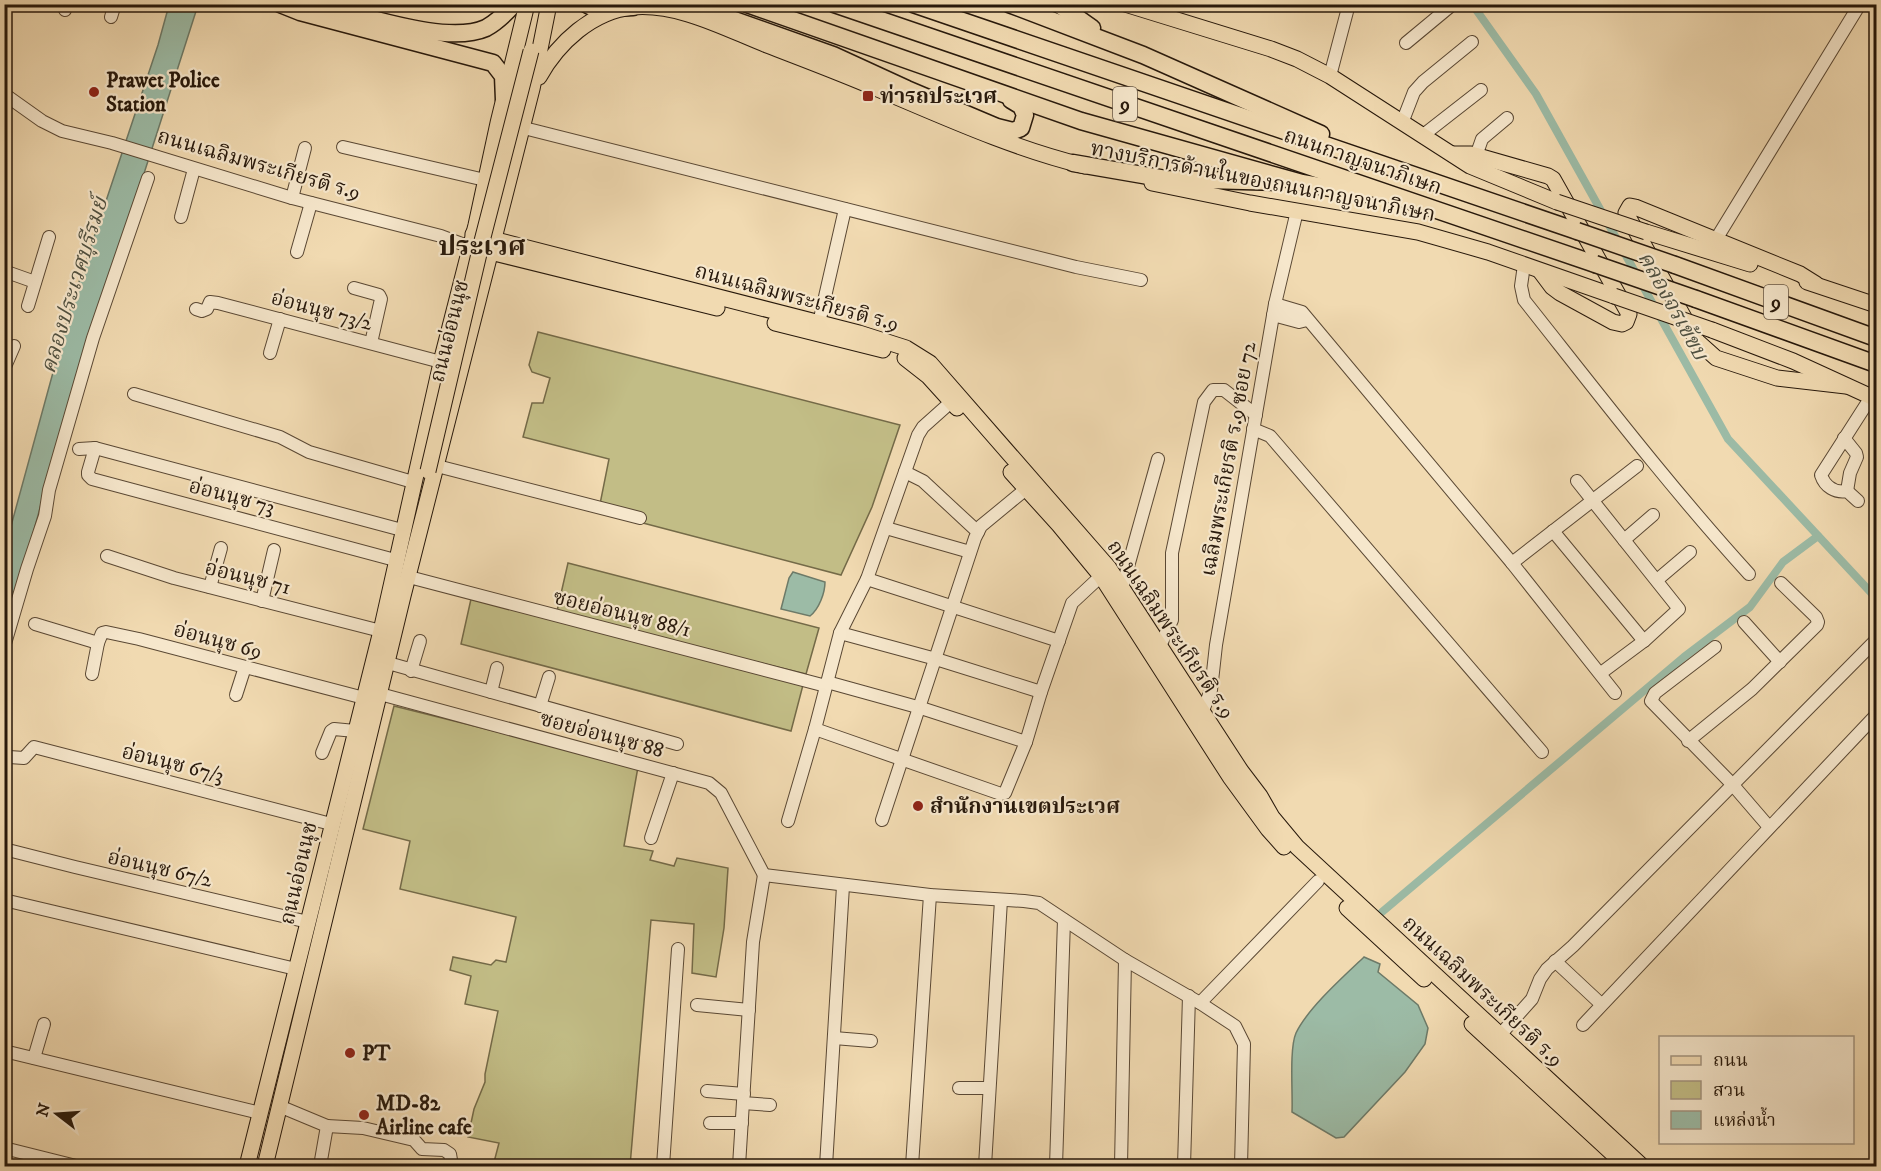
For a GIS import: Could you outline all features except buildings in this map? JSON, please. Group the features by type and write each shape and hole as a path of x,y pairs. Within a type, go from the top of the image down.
{"highway":[{"path":"280,4 493,63 503,76 504,100"},
{"path":"316,4 432,32 457,35 488,27 514,4"},
{"path":"586,4 592,8 601,9 633,7"},
{"path":"689,4 833,55 997,128 1013,131 1021,128 1025,115 1021,106 963,80"},
{"path":"747,4 1112,131 1302,183 1416,202"},
{"name":"ถนนกาญจนาภิเษก","path":"834,4 1416,202 1876,364"},
{"name":"ถนนกาญจนาภิเษก","path":"914,4 1675,265 1876,338"},
{"path":"1009,4 1112,42 1370,154 1393,169"},
{"path":"1058,4 1112,42"},
{"path":"1073,163 1166,179 1302,183"}],"main road":[{"name":"ถนนอ่อนนุช","path":"403,597 402,530 527,4"},
{"name":"ถนนอ่อนนุช","path":"269,1165 279,1106 409,577 482,241 542,4"},
{"name":"ถนนอ่อนนุช","path":"247,1167 381,631 389,589 432,469 482,288 520,127 532,89 549,4"},
{"path":"1125,4 1271,49 1330,76 1450,154 1510,184 1646,232 1876,304"},
{"name":"ทางบริการด้านในของถนนกาญจนาภิเษก","path":"532,89 554,52 569,38 606,15 633,7 659,8 687,14 837,72 990,136 1073,163 1186,190 1297,212 1418,232 1479,249 1784,357 1874,398"},
{"path":"1450,154 1476,156 1553,179 1629,314 1628,318 1622,324 1613,322 1560,293 1552,287 1540,271"},
{"path":"481,200 484,210 491,214 498,211 501,206"},
{"path":"1815,284 1800,274 1635,207 1630,206 1626,209 1626,213 1697,341 1716,358 1777,378 1846,386"},
{"name":"ถนนเฉลิมพระเกียรติ ร.9","path":"472,241 819,323 899,345 930,363 1087,542 1122,588 1202,713 1260,795 1272,817 1297,847 1642,1167"},
{"name":"ถนนเฉลิมพระเกียรติ ร.9","path":"492,246 891,352 911,362 928,376 1101,576 1230,777 1268,829 1318,881 1626,1167"},
{"path":"461,283 466,277 474,274 481,278 482,288"}],"street":[{"path":"1330,76 1349,4"},
{"path":"1406,43 1453,4"},
{"path":"1715,241 1860,4"},
{"path":"1402,123 1414,92 1472,42"},
{"path":"1422,136 1481,90"},
{"name":"ถนนเฉลิมพระเกียรติ ร.9","path":"4,94 53,127 77,135 112,143 292,198 441,236 472,241"},
{"path":"1476,156 1482,139 1507,118"},
{"path":"520,127 1076,267 1141,280"},
{"path":"343,147 485,180"},
{"path":"292,198 305,148"},
{"path":"181,217 194,169"},
{"path":"4,647 45,516 51,484 93,338 148,178"},
{"path":"297,252 311,203"},
{"path":"819,323 845,209"},
{"name":"เฉลิมพระเกียรติ ร.9 ซอย 72","path":"1202,713 1211,690 1215,645 1274,310 1297,212"},
{"path":"28,306 49,237"},
{"path":"1524,265 1521,286 1524,300 1652,460 1749,574"},
{"path":"4,271 35,282"},
{"path":"354,288 379,295 381,299 371,343"},
{"name":"อ่อนนุช 73/2","path":"196,309 202,311 207,309 211,302 441,362"},
{"path":"1274,310 1299,322 1308,320 1512,563 1616,693"},
{"path":"270,353 280,319"},
{"path":"4,369 14,346"},
{"path":"1160,646 1172,620 1172,553 1204,402 1213,390 1224,390 1256,415"},
{"path":"134,394 280,437 309,452 413,482"},
{"path":"1847,491 1832,489 1823,481 1821,475 1844,438 1874,398"},
{"path":"788,821 840,633 867,579 918,435 923,427 951,402"},
{"path":"1253,429 1270,436 1542,752"},
{"path":"1844,438 1857,457 1850,473 1847,491"},
{"path":"79,449 95,448 402,530"},
{"name":"อ่อนนุช 73","path":"95,448 88,472 92,479 401,558"},
{"path":"1122,588 1158,459"},
{"path":"1512,563 1637,466"},
{"path":"432,469 640,518"},
{"path":"905,472 923,481 978,532"},
{"path":"1576,481 1679,609 1644,641 1601,673"},
{"path":"882,820 978,532 981,526 1026,489"},
{"path":"1847,491 1858,501"},
{"path":"1624,540 1653,515"},
{"path":"886,528 970,552"},
{"path":"1553,531 1644,641"},
{"path":"210,587 221,548"},
{"path":"262,601 274,550"},
{"path":"1657,580 1690,552"},
{"name":"อ่อนนุช 71","path":"106,556 210,587 381,631"},
{"path":"815,729 1003,794 1008,791 1026,742 1072,603 1101,576"},
{"name":"ซอยอ่อนนุช 88/1","path":"409,577 921,708 1026,742"},
{"path":"867,579 1059,641"},
{"path":"1688,741 1752,689 1818,622 1816,617 1781,583"},
{"path":"1744,622 1780,662"},
{"path":"35,624 98,643 92,674"},
{"name":"อ่อนนุช 69","path":"98,643 102,633 106,632 364,698"},
{"path":"840,633 936,659 1041,692"},
{"path":"1500,1035 1532,999 1540,979 1555,961 1573,946 1876,640"},
{"path":"411,671 420,641"},
{"path":"1715,647 1652,697 1654,705 1732,784 1769,827"},
{"path":"388,663 678,744"},
{"path":"236,695 245,667"},
{"path":"491,692 497,668"},
{"path":"540,706 549,677"},
{"name":"ซอยอ่อนนุช 88","path":"380,694 709,783 716,788 764,875"},
{"path":"1583,1025 1876,715"},
{"path":"322,753 334,729 355,731"},
{"name":"อ่อนนุช 67/3","path":"9,757 24,758 34,747 331,824"},
{"path":"651,838 673,773"},
{"name":"อ่อนนุช 67/2","path":"4,849 308,922"},
{"path":"739,1167 753,942 764,875 930,896 1039,903 1125,960 1235,1026 1244,1044 1241,1167"},
{"path":"1184,1167 1194,1000 1318,881"},
{"path":"826,1167 843,886"},
{"path":"912,1167 930,896"},
{"path":"4,900 296,969"},
{"path":"985,1167 1001,900"},
{"path":"1056,1167 1064,920"},
{"path":"663,1167 678,949"},
{"path":"1121,1167 1125,960"},
{"path":"1555,961 1601,1004"},
{"path":"697,1005 749,1010"},
{"path":"34,1058 44,1024"},
{"path":"834,1038 871,1041"},
{"path":"4,1051 260,1113"},
{"path":"959,1088 989,1088"},
{"path":"707,1091 770,1105"},
{"path":"279,1106 327,1126 363,1128 414,1140 422,1149 444,1150 450,1154 452,1167"},
{"path":"710,1124 742,1123"},
{"path":"320,1167 327,1126"},
{"path":"4,1148 76,1166"}],"green space":[{"path":"538,332 900,425 872,507 841,575 643,523 600,504 609,459 523,437 532,403 543,403 550,378 532,372 529,365"},
{"path":"568,563 819,628 806,674 557,611"},
{"path":"471,599 803,685 791,731 461,644"},
{"path":"394,706 638,767 624,846 653,851 650,860 674,866 677,858 728,868 724,928 716,977 692,973 694,924 651,920 630,1166 493,1166 499,1143 468,1137 474,1109 485,1082 498,1011 465,1004 471,976 450,970 453,957 491,965 496,960 506,962 516,917 400,889 410,841 363,829"}],"water":[{"path":"169,5 198,5 98,317 40,508 5,636 5,548 72,303 158,45"},
{"path":"793,572 825,582 821,600 810,616 781,609 789,578"},
{"path":"1364,957 1380,964 1378,972 1418,1005 1428,1028 1425,1044 1405,1072 1344,1137 1336,1138 1292,1112 1294,1040 1302,1023 1317,1003"}],"waterway":[{"name":"คลองจรเข้ขบ","path":"1472,4 1536,94 1728,439 1876,598"},
{"path":"1382,912 1684,657 1750,607 1783,562 1818,536"}],"place":[{"name":"Prawet Police Station","path":"94,92"},
{"name":"ท่ารถประเวศ","path":"868,96"},
{"name":"สำนักงานเขตประเวศ","path":"918,806"},
{"name":"PT","path":"350,1053"},
{"name":"MD-82 Airline cafe","path":"364,1115"}],"district":[{"name":"ประเวศ","path":"482,246"}],"water label":[{"name":"คลองประเวศบุรีรมย์","path":"73,285"}]}
